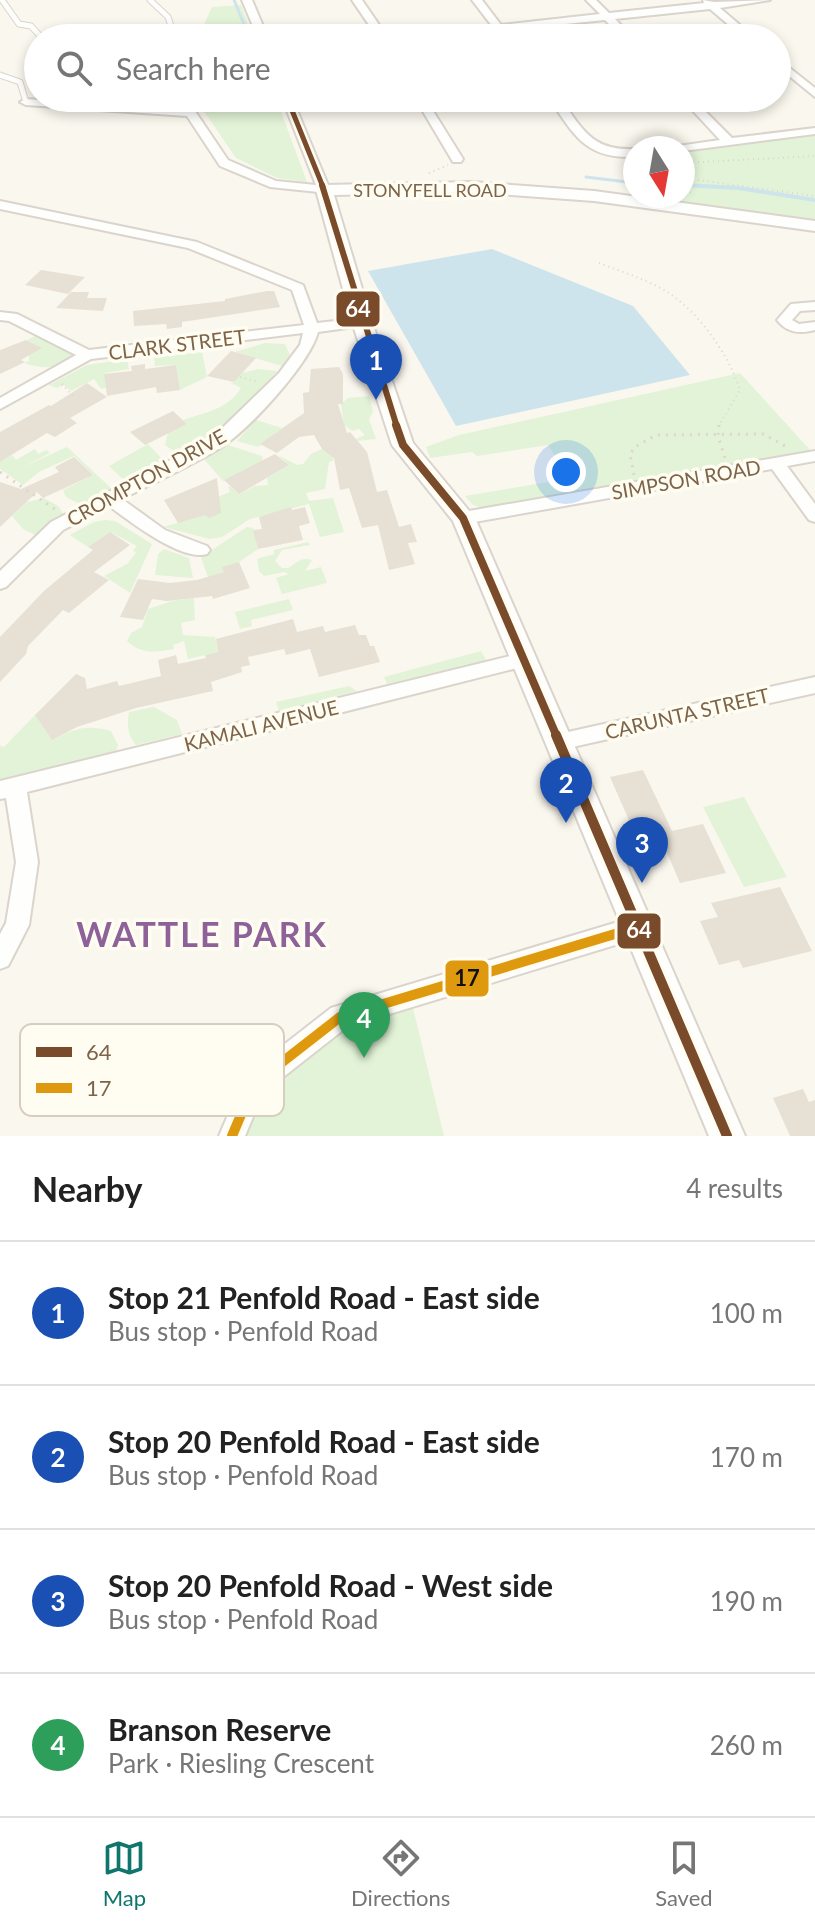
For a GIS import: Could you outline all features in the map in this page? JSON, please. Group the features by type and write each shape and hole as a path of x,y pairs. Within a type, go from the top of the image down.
{"street":[{"path":"247,0 257,24"},
{"path":"357,0 373,24"},
{"path":"477,0 496,24"},
{"path":"591,0 614,24"},
{"path":"538,24 709,3 765,0"},
{"path":"709,3 734,24"},
{"path":"791,73 815,94"},
{"path":"176,112 191,113"},
{"path":"293,112 324,190 362,322 403,445 463,518 727,1136"},
{"path":"428,112 457,159"},
{"path":"565,112 593,147 606,154 623,153"},
{"path":"700,112 729,142"},
{"name":"STONYFELL ROAD","path":"191,113 224,163 274,184 324,190 472,187 594,196 815,226"},
{"path":"695,146 815,131"},
{"path":"0,205 192,245 298,288 312,328"},
{"path":"815,306 796,307 784,320 802,330 815,326"},
{"name":"CLARK STREET","path":"0,316 12,317 87,355 362,322"},
{"name":"CROMPTON DRIVE","path":"0,582 57,526 217,443 284,376 307,346 312,328"},
{"path":"0,404 87,355"},
{"name":"SIMPSON ROAD","path":"463,518 815,456"},
{"path":"776,463 815,516"},
{"path":"110,499 159,534 201,550"},
{"name":"KAMALI AVENUE","path":"8,788 522,660"},
{"name":"CARUNTA STREET","path":"559,742 815,685"},
{"path":"0,958 17,925 27,862 8,788"},
{"path":"284,1061 340,1017 638,927"},
{"path":"232,1136 240,1116"}],"lane":[{"path":"2,0 19,24 24,25"},
{"path":"150,0 168,17 170,24"},
{"path":"0,75 20,82 24,95"}],"path":[{"path":"695,162 815,156"},
{"path":"695,180 815,196"},
{"path":"599,263 672,295 690,313 738,376 740,390 717,422 717,435 730,465"},
{"path":"57,380 73,396"},
{"path":"637,481 630,454 635,447 656,435 763,434 789,449"},
{"path":"0,472 40,502"}],"green space":[{"path":"241,5 248,24 204,24 212,7"},
{"path":"205,112 281,112 307,182 277,178 236,158"},
{"path":"815,134 815,222 695,206 695,149"},
{"path":"40,334 71,350 71,357 49,367 24,363 29,361 29,355 41,348 27,340"},
{"path":"265,343 285,344 290,355 282,366 235,352"},
{"path":"202,352 207,377 180,390 176,365 155,366 154,358"},
{"path":"127,359 129,369 105,373 106,388 101,389 94,379 71,391 64,385 57,388 49,385 87,365"},
{"path":"258,369 277,371 223,429 178,454 165,445 168,433 187,424 183,420 229,401 241,388 229,382 233,383 242,373"},
{"path":"740,373 811,451 482,508 473,505 465,496 561,480 566,474 548,445 477,456 472,452 430,458 426,447 459,435"},
{"path":"369,396 373,412 369,419 376,439 357,441 365,435 359,429 352,431 344,425 341,404 348,398"},
{"path":"256,420 282,428 258,447 237,441"},
{"path":"148,444 164,461 126,482 109,466"},
{"path":"228,445 262,456 263,462 223,481 203,458"},
{"path":"67,447 112,489 82,505 66,497 63,490 93,475 74,456 39,472 23,485 0,469 0,462 12,455 16,460 35,449 38,454 46,450 50,453 23,467"},
{"path":"322,449 329,451 334,460 329,462 325,489 306,493 309,501 333,498 344,532 320,537 309,504 250,519 222,537 210,539 163,527 194,518 189,508 230,492 230,486 239,494 255,486 268,485 267,478 289,465 278,455 297,465"},
{"path":"44,498 58,506 64,515 37,536 23,529 12,516 27,502"},
{"path":"115,521 152,544 130,593 104,576 127,564 136,553 133,550 137,546 110,532 88,547 70,535 94,522"},
{"path":"247,527 253,528 258,549 239,562 224,567 224,572 208,577 201,557"},
{"path":"308,542 310,545 282,550 275,561 282,568 288,568 301,560 312,560 305,571 321,567 327,583 282,594 276,578 289,574 264,576 259,571 257,559 274,554 274,550"},
{"path":"164,549 189,558 193,578 155,575 158,554"},
{"path":"194,598 195,620 181,623 183,635 215,637 218,652 188,659 184,641 173,645 174,649 155,651 138,649 127,641 131,633 142,627 148,609"},
{"path":"289,599 293,610 251,620 252,626 240,629 235,612"},
{"path":"481,651 486,660 387,684 384,677"},
{"path":"349,686 357,691 279,711 276,702"},
{"path":"154,707 177,720 182,734 136,745 128,729 129,712"},
{"path":"35,715 52,740 80,729 111,731 118,745 116,751 0,780 0,746 4,747"},
{"path":"744,797 787,877 744,887 703,807"},
{"path":"412,1004 444,1136 243,1136 251,1116 284,1116 284,1073 344,1024"}],"water":[{"path":"492,249 633,306 690,375 456,426 368,271"}],"building":[{"path":"41,270 85,277 68,294 25,285"},
{"path":"274,291 280,307 182,322 182,327 167,329 166,324 134,326 133,311 225,301"},
{"path":"71,292 89,292 87,298 107,298 103,311 56,308"},
{"path":"26,340 42,348 21,360 25,362 0,374 0,350"},
{"path":"231,351 256,358 234,382 207,376"},
{"path":"145,364 145,369 176,365 180,390 157,393 156,387 107,396 104,374 132,371 131,366"},
{"path":"339,367 343,374 343,404 338,404 347,433 350,432 367,452 377,492 387,490 399,527 411,524 417,542 408,543 415,564 389,570 378,525 362,528 349,488 340,490 334,458 322,449 314,435 299,437 277,453 260,444 304,413 303,393 309,392 311,369"},
{"path":"87,383 107,397 70,418 77,423 55,437 47,433 0,462 0,432"},
{"path":"173,411 187,424 145,445 130,432"},
{"path":"275,454 289,465 239,494 224,480"},
{"path":"74,457 93,475 43,498 37,492 0,527 0,482 21,489 59,472 55,467"},
{"path":"217,478 221,513 178,523 164,500"},
{"path":"291,507 292,510 305,507 310,523 299,526 303,540 258,549 253,530 262,529 259,517"},
{"path":"110,532 130,545 94,572 109,580 69,613 63,610 28,646 26,654 0,682 0,637 44,591 93,550 88,547"},
{"path":"239,562 250,588 213,599 212,596 167,601 152,599 143,620 120,617 138,579 170,583 197,580 224,572 222,567"},
{"path":"293,619 297,632 323,626 325,632 355,625 359,635 366,635 370,646 374,646 380,662 319,677 310,649 286,655 284,649 248,657 250,665 241,667 242,672 211,682 213,691 136,708 77,727 52,740 35,715 76,674 85,678 87,689 117,681 119,686 161,676 158,660 176,655 178,664 206,658 205,655 218,652 216,639"},
{"path":"643,770 672,831 703,824 726,873 680,883 654,822 632,827 610,777"},
{"path":"780,887 812,951 743,968 739,960 719,965 700,921 718,917 711,903"},
{"path":"803,1089 809,1102 815,1100 815,1136 790,1136 773,1098"}],"waterway":[{"path":"234,0 244,24"},
{"path":"586,177 623,182"},
{"path":"720,187 683,185 738,188 815,200"}],"transit line":[{"name":"64","path":"293,112 324,190 362,322 403,445 463,518 727,1136"},
{"name":"17","path":"284,1061 340,1017 638,927"},
{"name":"17","path":"232,1136 240,1116"}],"place":[{"name":"Stop 21 Penfold Road - East side","path":"376,400"},
{"name":"Stop 20 Penfold Road - East side","path":"566,823"},
{"name":"Stop 20 Penfold Road - West side","path":"642,883"},
{"name":"Branson Reserve","path":"364,1058"}],"district":[{"name":"WATTLE PARK","path":"202,933"}]}
